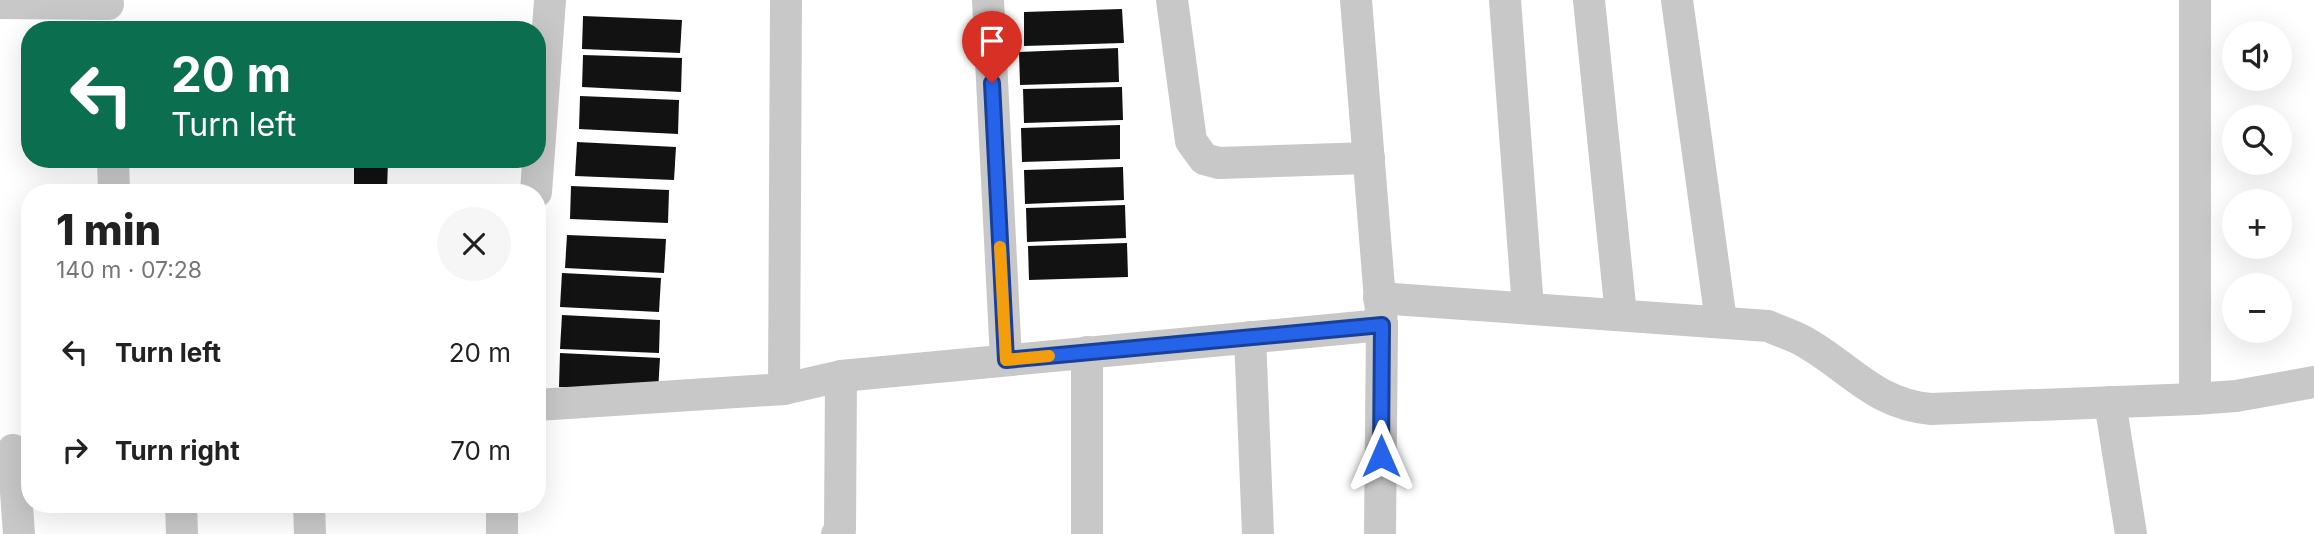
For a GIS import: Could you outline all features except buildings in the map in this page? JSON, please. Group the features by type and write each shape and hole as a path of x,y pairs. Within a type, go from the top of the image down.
{"street":[{"path":"546,40 550,0"},
{"path":"784,388 786,0"},
{"path":"988,0 1006,360"},
{"path":"1172,0 1191,141 1204,159 1219,163 1369,158"},
{"path":"1356,0 1380,312 1380,534"},
{"path":"1505,0 1528,308"},
{"path":"1589,0 1621,315"},
{"path":"1677,0 1721,321"},
{"path":"2195,0 2195,399"},
{"path":"0,3 108,11"},
{"path":"546,404 784,388 841,376 1250,337 1380,312 1528,308 1768,326 1803,341 1881,395 1905,407 1931,409 2195,399 2314,382"},
{"path":"1250,337 1258,534"},
{"path":"1087,352 1087,534"},
{"path":"837,534 840,530 841,376"},
{"path":"2110,402 2131,534"},
{"path":"14,450 19,534"},
{"path":"181,513 182,534"},
{"path":"309,513 310,534"},
{"path":"502,513 502,534"}],"slow traffic":[{"path":"1000,247 1006,360 1049,356"}],"route":[{"path":"992,83 1006,360 1382,325 1381,456"}]}
